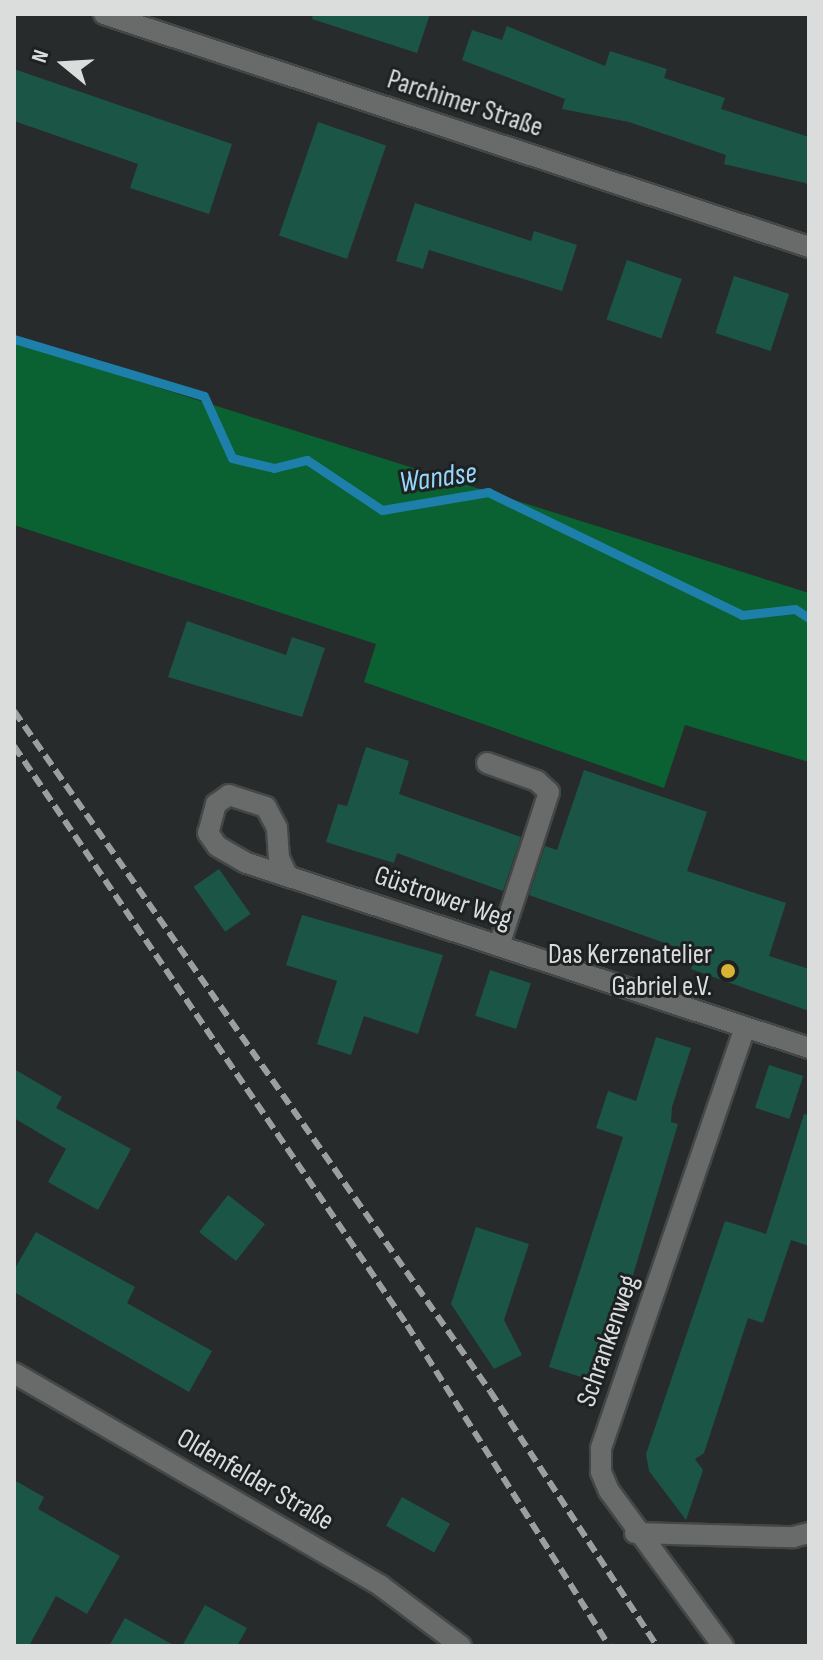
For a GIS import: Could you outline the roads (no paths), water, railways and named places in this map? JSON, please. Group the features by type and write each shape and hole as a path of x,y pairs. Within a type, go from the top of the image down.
{"street":[{"name":"Parchimer Straße","path":"104,14 809,247"},
{"path":"487,763 537,781 549,792 499,946"},
{"name":"Güstrower Weg","path":"287,875 809,1048"},
{"name":"Schrankenweg","path":"723,1646 635,1533 605,1482 601,1448 745,1028"},
{"name":"Oldenfelder Straße","path":"14,1373 381,1586 461,1646"},
{"path":"635,1533 793,1537 809,1533"}],"waterway":[{"name":"Wandse","path":"14,339 204,396 232,458 274,468 307,460 382,510 488,492 742,615 795,609 809,618"}],"railway":[{"path":"14,711 490,1391 657,1646"},
{"path":"14,746 407,1325 609,1646"}],"place":[{"name":"Das Kerzenatelier Gabriel e.V.","path":"728,971"}]}
